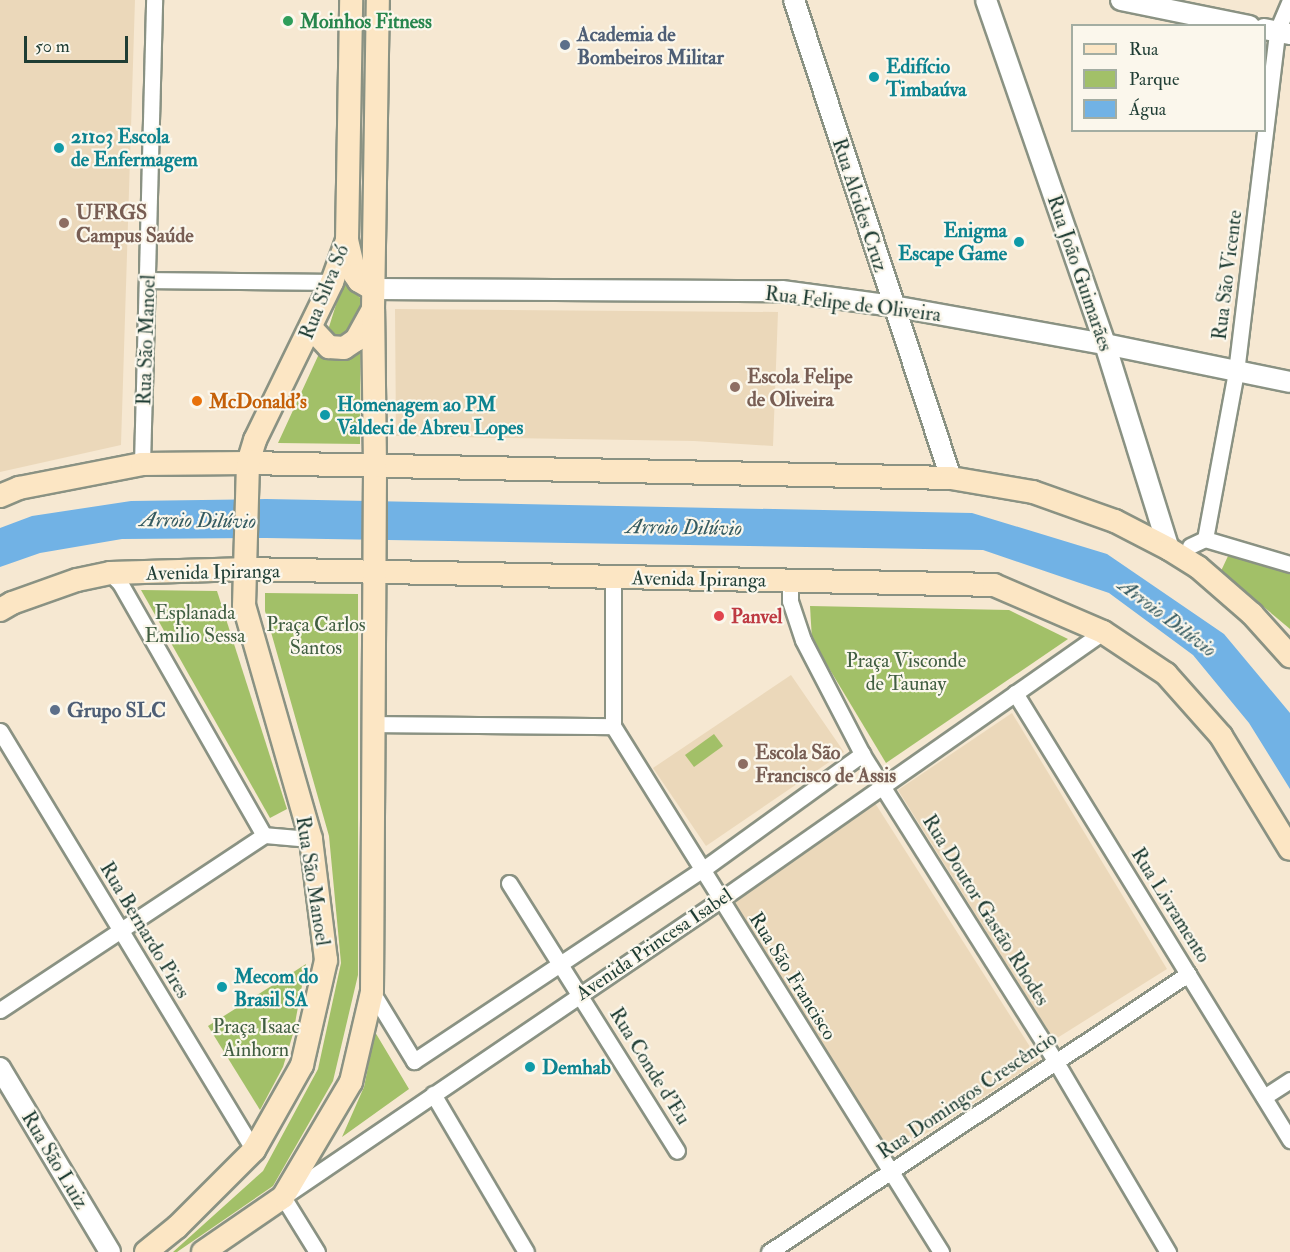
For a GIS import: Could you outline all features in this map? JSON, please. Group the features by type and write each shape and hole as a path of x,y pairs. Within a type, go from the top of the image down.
{"main road":[{"name":"Rua Silva Só","path":"246,542 248,463 255,440 312,329 347,240 351,0"},
{"name":"Rua Silva Só","path":"374,574 373,299 378,0"},
{"path":"312,329 329,347 344,348 356,340 373,299 355,275 347,240"},
{"path":"0,496 19,488 142,464 248,463 951,478 1033,492 1179,547 1198,567 1252,614 1290,656"},
{"name":"Rua São Manoel","path":"246,542 244,606 311,839 326,960 302,1065 254,1150"},
{"name":"Avenida Ipiranga","path":"0,610 12,603 77,580 110,573 245,569 374,574 994,585 1103,632 1166,674 1221,736 1290,849"},
{"path":"283,1197 351,1082 372,992 374,574"},
{"path":"374,614 395,586 413,574"},
{"path":"146,1252 177,1227 254,1150"},
{"name":"Avenida Princesa Isabel","path":"203,1252 283,1197"}],"street":[{"name":"Rua São Manoel","path":"142,464 154,0"},
{"name":"Rua Alcides Cruz","path":"794,0 951,478"},
{"name":"Rua João Guimarães","path":"986,0 1105,344 1179,547"},
{"path":"1121,0 1239,24"},
{"name":"Rua São Vicente","path":"1266,122 1277,31 1290,0"},
{"name":"Rua São Vicente","path":"1205,539 1236,372 1265,132"},
{"path":"148,280 332,282"},
{"name":"Rua Felipe de Oliveira","path":"373,299 782,291 893,306 1105,344 1290,382"},
{"path":"1179,547 1205,539 1290,564"},
{"path":"110,573 120,583 264,835"},
{"path":"372,724 614,726 613,578"},
{"name":"Rua Doutor Gastão Rhodes","path":"790,581 790,601 803,640 862,754 1056,1062 1168,1252"},
{"name":"Avenida Princesa Isabel","path":"283,1197 720,900 1103,632"},
{"name":"Rua Livramento","path":"1015,693 1290,1140"},
{"name":"Rua São Francisco","path":"614,726 720,900 941,1252"},
{"name":"Rua Bernardo Pires","path":"0,731 254,1150"},
{"name":"Avenida Princesa Isabel","path":"372,992 414,1061 702,870 862,754"},
{"path":"0,1010 264,835 311,839"},
{"name":"Rua Conde d'Eu","path":"509,883 678,1150"},
{"name":"Rua Domingos Crescêncio","path":"769,1252 1188,974"},
{"name":"Rua São Luiz","path":"0,1068 110,1252"},
{"path":"1264,1097 1290,1080"},
{"path":"433,1094 526,1252"},
{"path":"283,1197 317,1252"}],"shaded area":[{"name":"UFRGS Campus Saúde","path":"0,0 135,0 121,445 0,472"},
{"path":"395,309 778,312 773,446 694,441 396,436"},
{"name":"Escola São Francisco de Assis","path":"791,675 844,752 706,846 653,768"},
{"path":"1012,713 1167,969 1054,1040 898,790"},
{"path":"875,803 1039,1061 891,1156 731,901"}],"green space":[{"path":"344,279 361,299 360,444 278,443 324,343"},
{"path":"1228,556 1290,571 1290,629 1221,571"},
{"name":"Esplanada Emilio Sessa","path":"141,590 217,591 287,809 270,818"},
{"name":"Praça Carlos Santos","path":"265,593 358,594 358,975 333,1081 273,1186 177,1252 173,1252 263,1171 318,1069 341,963 329,836 265,611"},
{"name":"Praça Visconde de Taunay","path":"810,606 1009,610 1068,639 886,763 812,640"},
{"path":"714,734 723,746 694,767 685,755"},
{"name":"Praça Isaac Ainhorn","path":"306,964 293,1034 283,1067 260,1110 208,1026"},
{"path":"375,1032 409,1089 342,1137 364,1087"}],"water":[{"name":"Arroio Dilúvio","path":"266,499 972,513 1107,554 1224,634 1290,713 1290,789 1249,723 1193,655 1109,593 983,550 266,538 122,539 40,553 0,567 0,528 32,516 131,501"}],"place":[{"name":"Moinhos Fitness","path":"288,21"},
{"name":"Academia de Bombeiros Militar","path":"565,45"},
{"name":"Edifício Timbaúva","path":"874,77"},
{"name":"21103 Escola de Enfermagem","path":"59,148"},
{"name":"UFRGS Campus Saúde","path":"64,223"},
{"name":"Enigma Escape Game","path":"1019,242"},
{"name":"Escola Felipe de Oliveira","path":"735,387"},
{"name":"McDonald's","path":"197,401"},
{"name":"Homenagem ao PM Valdeci de Abreu Lopes","path":"325,415"},
{"name":"Panvel","path":"719,616"},
{"name":"Grupo SLC","path":"55,710"},
{"name":"Escola São Francisco de Assis","path":"743,764"},
{"name":"Mecom do Brasil SA","path":"222,987"},
{"name":"Demhab","path":"530,1067"}]}
